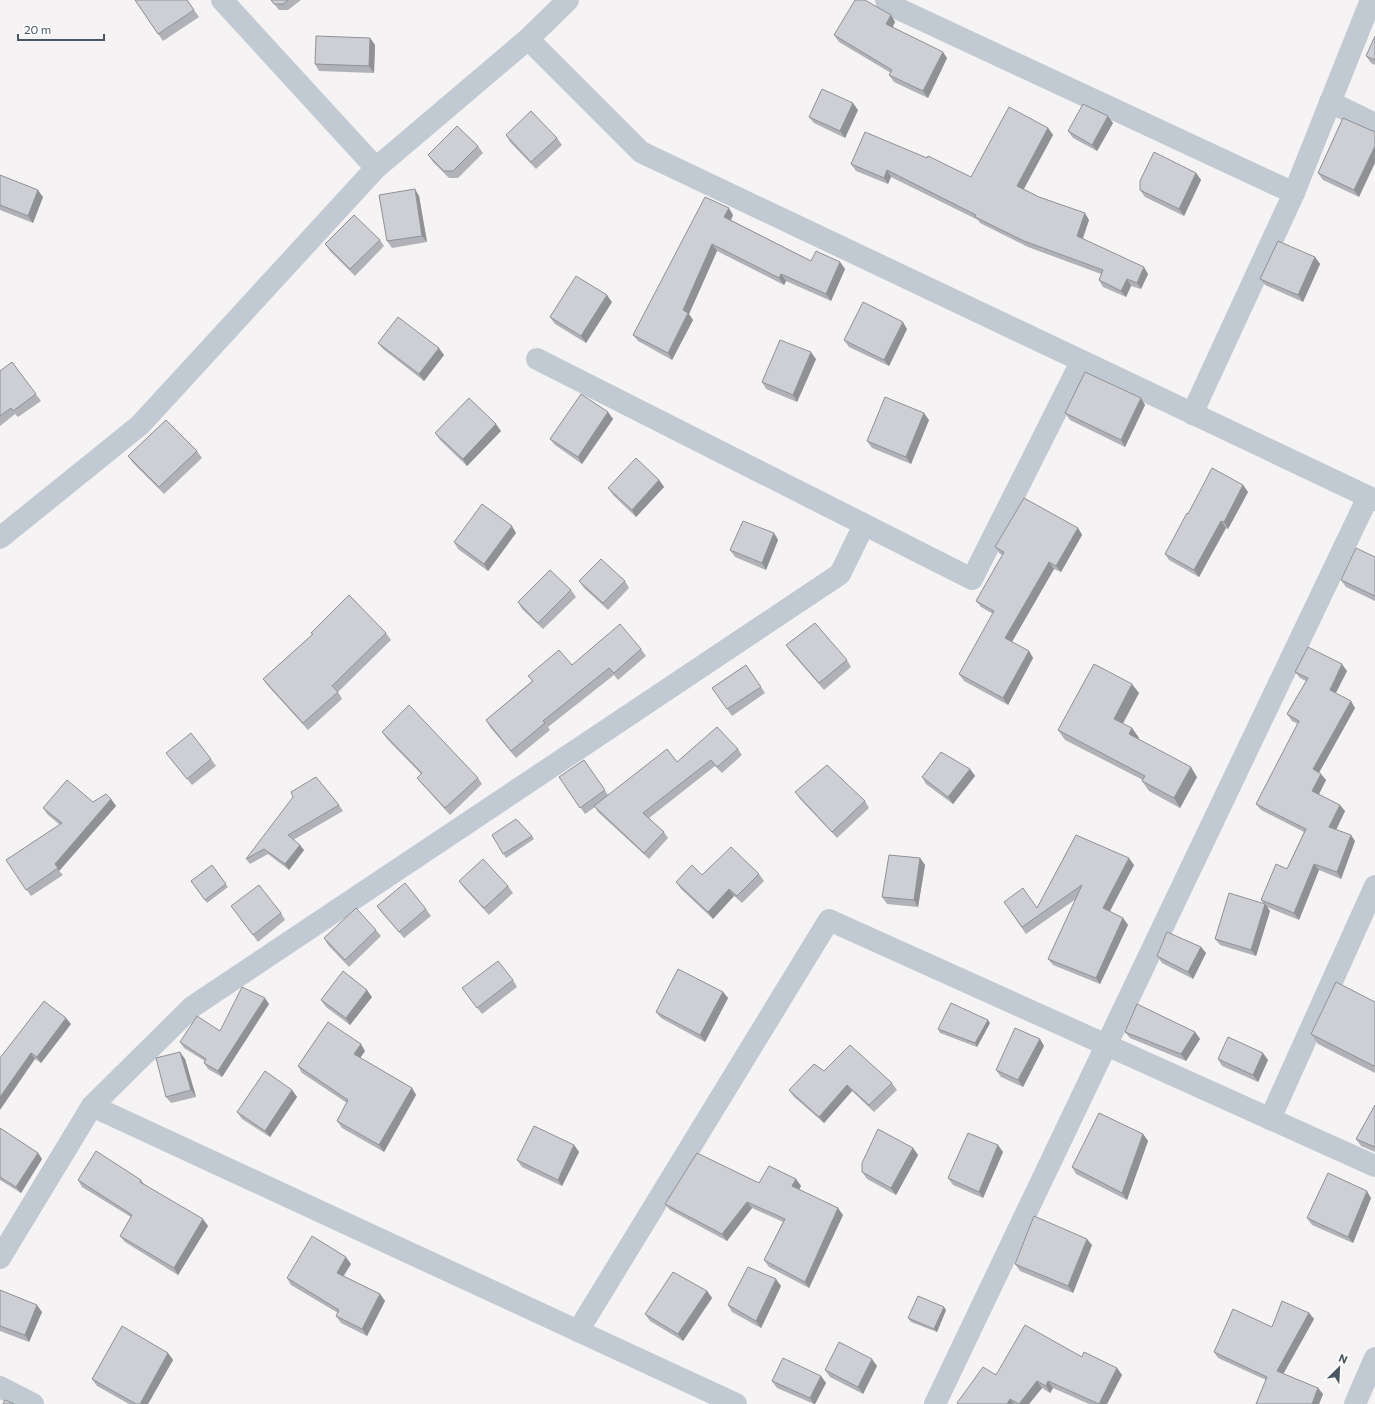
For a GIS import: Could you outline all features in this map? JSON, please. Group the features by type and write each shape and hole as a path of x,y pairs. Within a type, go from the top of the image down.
{"street":[{"path":"222,0 376,168"},
{"path":"0,538 140,425 376,168 528,39 568,0"},
{"path":"886,0 888,4 1294,193"},
{"path":"1192,414 1294,193 1370,0"},
{"path":"528,39 641,152 1371,499 935,1404"},
{"path":"1330,102 1375,124"},
{"path":"537,359 972,579 1081,362"},
{"path":"0,1258 92,1106 192,1007 840,574 864,525"},
{"path":"1270,1119 1375,886"},
{"path":"578,1331 829,920 1375,1166"},
{"path":"92,1106 736,1404"},
{"path":"1355,1404 1375,1358"},
{"path":"0,1387 33,1404"}],"building":[{"path":"135,0 187,0 194,10 158,34"},
{"path":"271,0 288,0 283,4 274,4"},
{"path":"855,0 865,0 891,15 886,24 943,52 923,91 889,75 892,70 834,35"},
{"path":"316,36 370,38 369,66 315,64"},
{"path":"1375,36 1375,60 1366,56"},
{"path":"822,89 853,103 840,131 809,117"},
{"path":"1083,104 1108,116 1092,145 1068,131"},
{"path":"1009,107 1048,128 1017,186 1039,197 1085,213 1077,236 1144,267 1137,283 1127,279 1121,291 1099,280 1103,270 1024,241 975,217 976,215 887,170 884,178 851,164 865,132 927,158 928,156 971,177"},
{"path":"531,111 557,138 531,162 506,135"},
{"path":"1343,118 1375,132 1375,146 1354,190 1318,173"},
{"path":"457,126 478,146 453,171 444,171 428,155"},
{"path":"1154,152 1196,173 1179,209 1140,190 1140,181"},
{"path":"0,175 38,190 28,216 0,205"},
{"path":"415,189 422,236 387,241 379,195"},
{"path":"705,197 729,208 724,217 811,261 816,251 840,262 826,294 781,274 779,278 712,244 683,310 688,313 668,353 633,335"},
{"path":"354,215 380,240 350,269 325,244"},
{"path":"1278,241 1315,257 1298,295 1260,279"},
{"path":"576,276 607,295 581,336 550,317"},
{"path":"863,302 903,322 884,360 844,340"},
{"path":"398,317 439,348 419,374 378,343"},
{"path":"780,340 811,352 793,395 762,382"},
{"path":"12,362 36,394 13,411 11,408 0,416 0,371"},
{"path":"1085,372 1141,398 1121,440 1065,413"},
{"path":"581,394 608,412 578,457 550,439"},
{"path":"885,397 924,413 906,457 867,441"},
{"path":"469,398 496,424 463,459 435,433"},
{"path":"166,420 197,451 159,487 128,456"},
{"path":"636,458 659,480 632,510 608,488"},
{"path":"1212,468 1243,485 1224,522 1221,521 1194,570 1165,554"},
{"path":"1024,498 1078,528 1056,566 1049,562 1005,638 1029,651 1003,698 959,674 994,611 976,601 1004,552 995,547"},
{"path":"482,504 512,526 484,564 454,542"},
{"path":"743,521 774,533 762,563 730,550"},
{"path":"1356,548 1375,557 1375,596 1341,580"},
{"path":"601,559 625,581 603,603 579,581"},
{"path":"550,570 571,590 538,623 518,602"},
{"path":"349,595 386,633 332,686 338,692 303,723 263,679 313,634 311,633"},
{"path":"815,623 847,660 819,683 786,645"},
{"path":"620,624 641,649 614,673 609,668 543,721 545,723 511,751 486,720 533,681 528,676 559,650 572,665"},
{"path":"1308,647 1342,664 1330,690 1351,701 1313,769 1321,774 1312,791 1340,805 1329,827 1351,835 1337,872 1314,864 1294,913 1261,900 1276,864 1287,869 1306,829 1256,804 1299,721 1287,714 1308,678 1295,672"},
{"path":"1094,664 1132,684 1114,719 1132,728 1129,734 1191,767 1174,798 1142,781 1145,776 1058,730"},
{"path":"746,665 761,687 727,709 712,688"},
{"path":"409,705 478,778 445,808 417,778 422,773 382,732"},
{"path":"717,727 738,749 717,767 711,760 643,813 664,832 644,853 594,806 667,749 677,762"},
{"path":"191,733 211,759 187,779 166,753"},
{"path":"941,752 970,769 948,797 922,777"},
{"path":"584,760 605,790 580,808 559,777"},
{"path":"827,765 865,801 832,832 795,792"},
{"path":"316,777 339,805 288,835 300,845 285,864 264,849 246,859 293,797 291,792"},
{"path":"67,780 93,802 106,794 111,799 55,864 58,868 26,890 6,860 62,823 43,808"},
{"path":"516,819 532,836 503,854 492,835"},
{"path":"1076,835 1129,858 1103,908 1123,918 1096,978 1048,959 1082,885 1022,927 1004,902 1023,888 1037,908"},
{"path":"731,847 759,874 737,896 729,889 708,912 676,882 692,865 702,875"},
{"path":"889,855 920,858 914,900 882,897"},
{"path":"483,859 508,886 484,908 459,881"},
{"path":"212,865 226,884 205,900 191,881"},
{"path":"405,883 426,909 399,932 377,906"},
{"path":"259,885 281,913 253,935 231,906"},
{"path":"1229,893 1265,904 1251,950 1215,939"},
{"path":"356,908 376,930 345,960 324,938"},
{"path":"1167,932 1201,947 1188,972 1157,956"},
{"path":"498,961 513,980 477,1008 462,988"},
{"path":"678,969 723,992 700,1035 656,1012"},
{"path":"343,971 367,990 346,1018 321,1000"},
{"path":"1336,982 1375,1002 1374,1066 1311,1034"},
{"path":"242,987 265,998 218,1071 204,1063 206,1059 180,1042 197,1016 220,1031"},
{"path":"44,1001 66,1018 37,1057 31,1053 0,1097 0,1058"},
{"path":"951,1003 988,1020 975,1043 938,1029"},
{"path":"1137,1004 1195,1032 1181,1054 1125,1032"},
{"path":"328,1022 361,1044 354,1054 412,1088 379,1145 337,1121 348,1100 298,1066"},
{"path":"1015,1028 1040,1039 1018,1080 996,1070"},
{"path":"1228,1037 1263,1053 1253,1075 1218,1059"},
{"path":"850,1045 892,1083 869,1105 847,1085 819,1117 789,1090 814,1064 824,1071"},
{"path":"180,1052 191,1090 166,1097 156,1058"},
{"path":"265,1071 292,1090 265,1131 237,1112"},
{"path":"1375,1105 1375,1147 1356,1139"},
{"path":"1099,1113 1143,1134 1122,1193 1072,1167"},
{"path":"534,1126 574,1145 558,1180 517,1160"},
{"path":"0,1128 38,1153 16,1187 0,1177"},
{"path":"878,1129 913,1148 891,1188 862,1172 862,1163"},
{"path":"968,1133 998,1145 979,1192 948,1178"},
{"path":"96,1151 141,1180 140,1182 203,1219 174,1268 120,1236 132,1215 78,1180"},
{"path":"697,1153 759,1183 769,1166 796,1179 792,1186 838,1208 805,1282 764,1260 785,1219 747,1202 722,1234 665,1204"},
{"path":"1328,1173 1367,1191 1348,1237 1307,1218"},
{"path":"1034,1216 1087,1239 1068,1286 1015,1264"},
{"path":"312,1236 346,1257 337,1273 380,1294 362,1329 336,1316 339,1310 287,1278"},
{"path":"748,1267 776,1279 756,1321 728,1305"},
{"path":"673,1272 707,1291 678,1334 645,1314"},
{"path":"0,1290 37,1305 25,1335 0,1326"},
{"path":"918,1296 944,1307 934,1329 908,1318"},
{"path":"1282,1301 1309,1313 1277,1371 1318,1388 1312,1404 1256,1404 1267,1377 1214,1352 1233,1309 1272,1327"},
{"path":"1025,1325 1082,1357 1084,1352 1117,1368 1099,1404 1048,1381 1046,1386 1037,1381 1019,1404 1010,1399 1007,1404 957,1403 983,1367 996,1375"},
{"path":"122,1326 168,1353 140,1404 136,1404 92,1379"},
{"path":"839,1342 872,1359 858,1387 825,1370"},
{"path":"783,1358 821,1376 810,1398 772,1381"},
{"path":"5,1400 14,1404 3,1404"}]}
